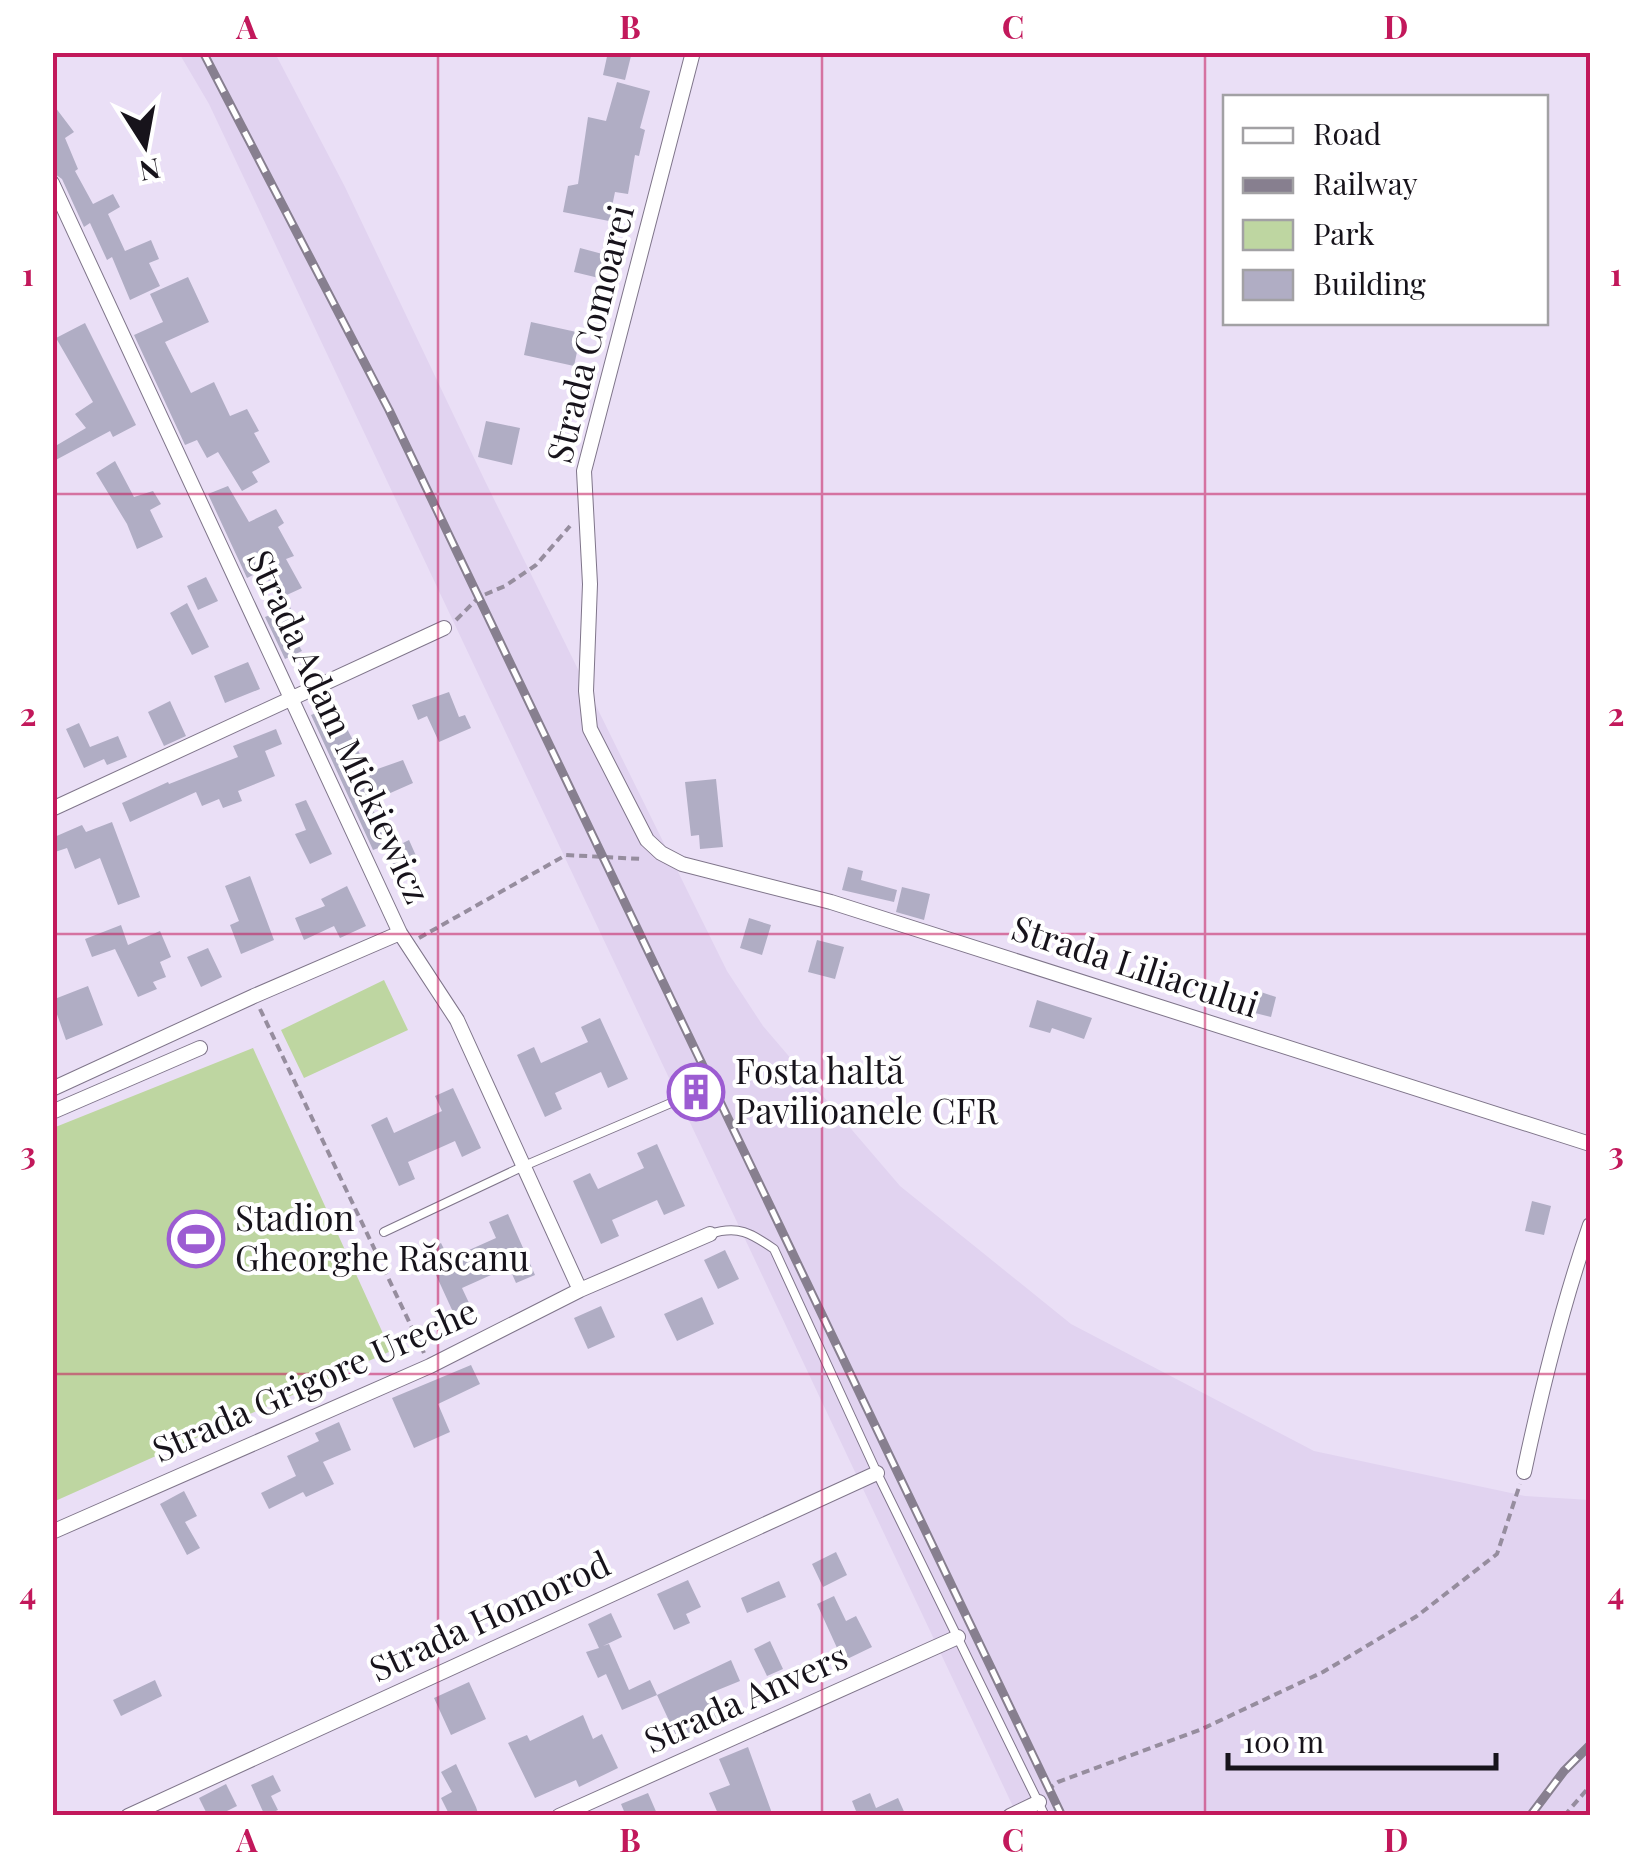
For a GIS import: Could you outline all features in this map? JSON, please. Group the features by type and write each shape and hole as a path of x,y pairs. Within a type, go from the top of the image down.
{"street":[{"name":"Strada Comoarei","path":"661,853 633,818 590,729 586,690 590,584 584,471 693,52"},
{"name":"Strada Adam Mickiewicz","path":"52,183 404,939 457,1020 580,1290"},
{"path":"52,809 444,628"},
{"name":"Strada Liliacului","path":"661,853 682,864 830,902 1590,1144"},
{"path":"52,1089 254,996 404,939"},
{"path":"52,1112 200,1048"},
{"path":"1524,1472 1550,1352 1590,1225"},
{"name":"Strada Grigore Ureche","path":"52,1532 430,1366 580,1290 710,1234"},
{"name":"Strada Homorod","path":"128,1816 877,1473"},
{"name":"Strada Anvers","path":"559,1816 958,1638"},
{"path":"1010,1816 1042,1809"}],"lane":[{"path":"384,1232 672,1102"},
{"path":"710,1234 727,1228 747,1230 774,1249 877,1473 1042,1809"}],"path":[{"path":"444,628 479,597 505,586 536,565 584,506"},
{"path":"404,939 566,856 635,860 661,853"},
{"path":"254,996 430,1366"},
{"path":"1042,1809 1048,1787 1202,1728 1322,1672 1416,1616 1497,1554 1524,1472"},
{"path":"1564,1816 1590,1786"}],"shaded area":[{"path":"179,53 275,53 345,187 727,971 763,1026 900,1186 1071,1324 1314,1451 1525,1496 1590,1500 1590,1815 1017,1815 209,104"}],"green space":[{"path":"384,980 408,1030 304,1078 281,1030"},
{"name":"Stadion Gheorghe Răscanu","path":"253,1048 391,1351 53,1502 53,1128"}],"building":[{"path":"608,52 632,52 625,80 603,75"},
{"path":"617,82 650,91 640,128 645,130 639,156 635,155 628,194 615,192 609,221 563,212 568,186 578,184 588,117 606,121"},
{"path":"52,103 74,132 65,138 78,169 75,171 93,204 113,194 120,207 108,214 125,251 151,240 159,259 149,263 160,286 130,300 112,257 107,260 90,223 84,227 62,179 52,172"},
{"path":"580,248 610,256 603,279 574,272"},
{"path":"188,277 209,322 165,342 191,393 214,382 230,416 247,409 259,431 254,433 270,462 252,472 258,482 242,491 218,452 207,458 197,440 185,445 134,335 163,322 150,294"},
{"path":"531,322 581,333 574,366 524,355"},
{"path":"85,323 136,425 113,437 110,431 52,462 52,448 86,428 75,414 93,402 56,338"},
{"path":"486,421 520,428 512,465 478,457"},
{"path":"115,461 134,497 153,491 161,504 150,510 163,537 137,549 127,524 96,473"},
{"path":"228,486 249,522 276,509 284,523 278,527 294,556 286,559 302,588 278,599 263,570 247,578 208,494"},
{"path":"206,577 218,601 198,610 187,586"},
{"path":"187,603 209,647 192,655 170,613"},
{"path":"290,607 297,621 288,626 302,651 285,659 265,617"},
{"path":"248,662 260,689 225,703 214,676"},
{"path":"449,692 459,717 465,715 471,728 439,742 427,716 418,720 412,705"},
{"path":"170,701 186,736 164,746 148,712"},
{"path":"335,705 369,772 403,760 413,783 370,802 381,828 391,824 399,845 409,840 417,858 393,869 384,846 373,850 311,715"},
{"path":"79,723 90,747 118,736 127,757 107,765 104,759 84,768 66,729"},
{"path":"276,729 282,744 265,751 275,776 238,791 242,801 223,808 219,799 202,806 196,792 130,822 122,803 238,757 233,746"},
{"path":"716,779 723,847 700,849 699,835 691,836 685,782"},
{"path":"306,800 332,854 310,864 295,834 306,830 295,804"},
{"path":"112,822 140,897 118,905 100,858 75,869 67,848 52,853 52,838 82,825 86,832"},
{"path":"848,867 863,871 861,880 897,890 894,902 842,890"},
{"path":"250,876 274,940 241,954 230,925 239,921 225,886"},
{"path":"347,886 366,926 340,938 334,926 304,940 295,918 325,906 321,899"},
{"path":"902,887 930,894 924,920 896,912"},
{"path":"749,918 771,925 762,955 740,948"},
{"path":"121,925 128,945 160,931 171,957 160,962 166,977 153,982 157,989 138,997 115,949 92,957 85,939"},
{"path":"817,940 844,947 835,979 808,972"},
{"path":"208,948 222,977 201,987 187,957"},
{"path":"88,986 103,1025 66,1040 52,1000"},
{"path":"1252,989 1276,997 1271,1017 1247,1011"},
{"path":"1037,1000 1092,1018 1084,1039 1052,1028 1050,1033 1029,1027"},
{"path":"600,1018 628,1079 608,1088 601,1072 555,1093 562,1109 545,1117 517,1055 534,1047 541,1063 588,1042 581,1027"},
{"name":"Fosta haltă Pavilioanele CFR","path":"694,1063 714,1104 701,1110 697,1100 689,1104 680,1084 686,1081 681,1069"},
{"path":"453,1088 481,1148 462,1157 455,1141 408,1162 415,1179 399,1186 371,1125 387,1117 394,1133 442,1111 435,1096"},
{"path":"657,1144 685,1206 664,1215 657,1200 612,1220 619,1236 601,1244 573,1181 590,1173 598,1189 644,1168 637,1153"},
{"path":"1532,1201 1551,1206 1544,1235 1525,1231"},
{"path":"508,1214 535,1275 516,1283 509,1267 462,1288 470,1305 453,1312 425,1251 441,1243 449,1259 496,1238 489,1222"},
{"path":"725,1250 739,1279 718,1289 704,1260"},
{"path":"702,1297 714,1324 677,1341 664,1314"},
{"path":"601,1306 615,1337 588,1349 574,1318"},
{"path":"471,1365 480,1384 438,1404 450,1432 414,1448 392,1398"},
{"path":"339,1422 351,1450 323,1462 334,1484 306,1497 303,1492 269,1509 261,1493 296,1476 287,1456 319,1441 315,1433"},
{"path":"184,1491 197,1516 185,1522 200,1548 187,1555 160,1504"},
{"path":"836,1552 847,1575 823,1587 812,1564"},
{"path":"688,1580 701,1607 686,1614 690,1623 674,1630 657,1594"},
{"path":"779,1581 786,1597 747,1613 741,1598"},
{"path":"834,1596 846,1621 856,1616 872,1647 843,1661 817,1604"},
{"path":"611,1613 622,1637 603,1646 609,1644 629,1690 650,1680 657,1695 622,1710 606,1674 598,1678 586,1652 599,1648 588,1624"},
{"path":"770,1641 783,1669 767,1676 754,1649"},
{"path":"731,1660 740,1681 708,1694 720,1720 680,1744 657,1695"},
{"path":"155,1680 162,1696 121,1716 113,1700"},
{"path":"469,1682 486,1719 451,1735 434,1698"},
{"path":"583,1715 593,1739 602,1734 618,1768 579,1787 576,1780 535,1798 508,1743 527,1735 530,1741"},
{"path":"748,1747 773,1816 719,1816 709,1793 730,1785 719,1759"},
{"path":"456,1764 479,1816 450,1816 441,1798 452,1792 441,1772"},
{"path":"273,1775 281,1791 271,1796 278,1810 265,1816 251,1785"},
{"path":"226,1784 237,1806 208,1816 199,1798"},
{"path":"648,1793 658,1816 626,1816 621,1804"},
{"path":"870,1793 876,1808 898,1798 906,1816 858,1816 852,1801"}],"railway":[{"path":"203,52 389,410 1062,1816"},
{"path":"1530,1816 1564,1771 1590,1745"}],"place":[{"name":"Fosta haltă Pavilioanele CFR","path":"696,1092"},
{"name":"Stadion Gheorghe Răscanu","path":"196,1239"}]}
